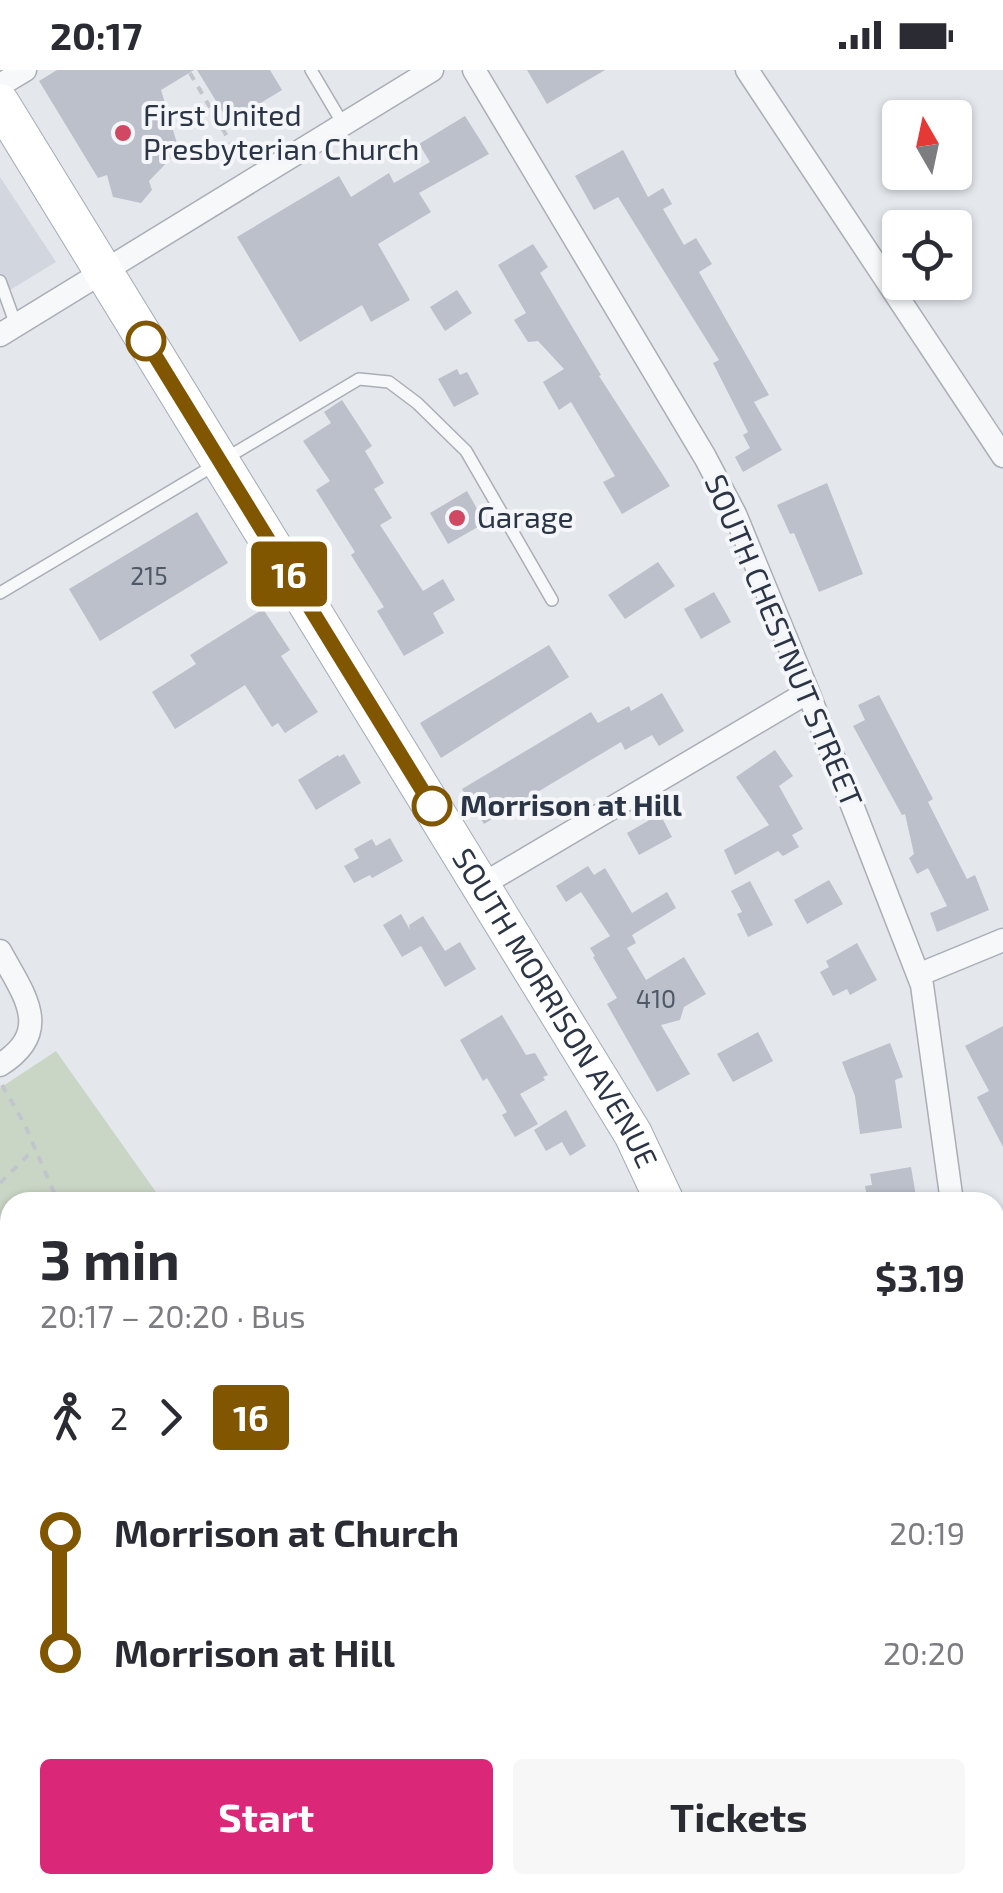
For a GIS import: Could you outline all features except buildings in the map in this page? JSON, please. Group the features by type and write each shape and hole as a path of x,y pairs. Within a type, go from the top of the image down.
{"main road":[{"name":"SOUTH MORRISON AVENUE","path":"0,103 633,1134 660,1192"}],"street":[{"path":"0,85 25,70"},
{"path":"8,330 343,124 400,78 432,70"},
{"name":"SOUTH CHESTNUT STREET","path":"474,70 706,457 735,514 922,985 951,1192"},
{"path":"747,70 1003,456"},
{"path":"480,886 808,692"},
{"path":"918,975 1003,940"},
{"path":"0,951 30,1010 32,1033 17,1054 0,1064"}],"lane":[{"path":"311,70 343,124"},
{"path":"0,280 8,330"},
{"path":"0,593 359,379 388,382 417,402 466,451 552,600"}],"path":[{"path":"190,73 238,157"},
{"path":"0,1082 54,1192"},
{"path":"0,1184 35,1148"}],"shaded area":[{"path":"0,177 56,262 0,296"}],"green space":[{"path":"56,1051 156,1192 0,1192 0,1088"}],"bus line":[{"name":"16","path":"146,341 432,806"}],"place":[{"name":"First United Presbyterian Church","path":"123,133"},
{"name":"Garage","path":"457,518"},
{"name":"Morrison at Hill","path":"432,806"}]}
